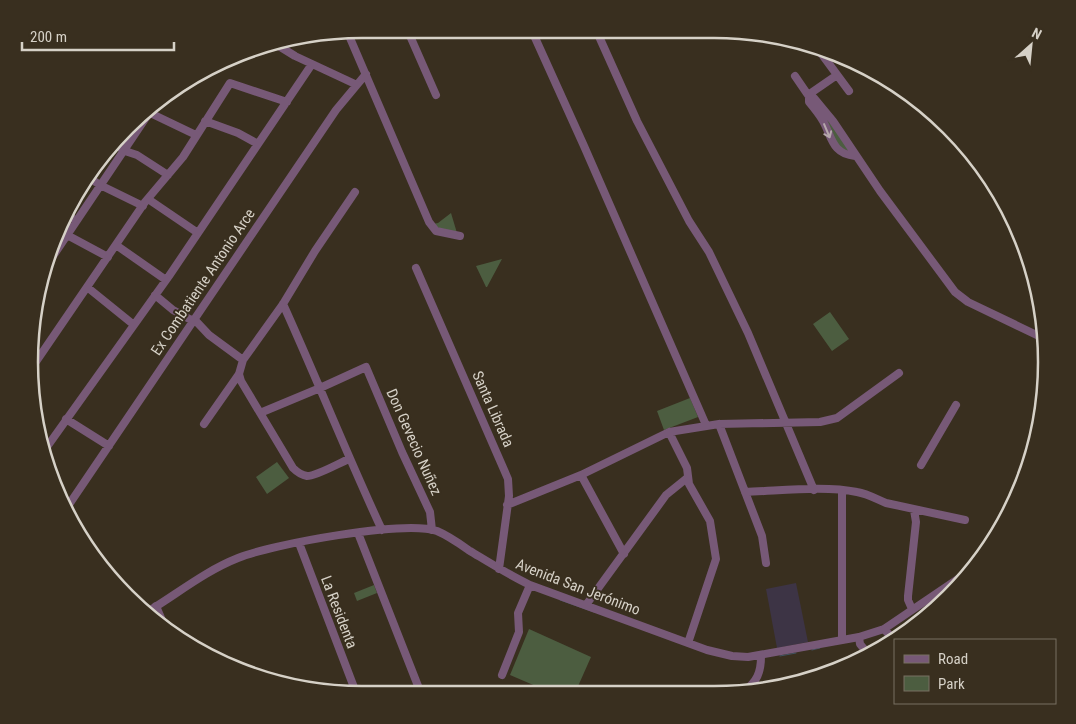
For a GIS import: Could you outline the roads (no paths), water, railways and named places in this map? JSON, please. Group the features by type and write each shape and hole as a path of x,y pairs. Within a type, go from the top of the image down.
{"street":[{"path":"350,38 429,222 436,230 460,236"},
{"path":"411,38 436,95"},
{"path":"535,38 706,425"},
{"path":"600,38 636,121 689,221 709,252 748,332 814,490"},
{"path":"282,48 294,56 355,84"},
{"path":"824,57 849,91"},
{"path":"49,444 166,280 312,64"},
{"name":"Ex Combatiente Antonio Arce","path":"70,503 330,118 355,84 366,74"},
{"path":"809,95 837,75"},
{"path":"795,76 809,95 814,98 833,121 855,153 855,156 955,292 968,302 1037,335"},
{"path":"38,359 145,202 183,157 230,83 287,102"},
{"path":"809,95 809,102 822,120 834,145 846,154 855,156"},
{"path":"153,114 196,134"},
{"path":"205,121 238,133 258,144"},
{"path":"59,247 138,128"},
{"path":"119,147 137,155 168,175"},
{"path":"93,180 100,185 145,202 198,233"},
{"path":"204,424 239,374 243,360 283,304 315,251 355,192"},
{"path":"71,218 76,221"},
{"path":"67,235 108,257"},
{"path":"116,245 166,280"},
{"name":"Santa Librada","path":"416,268 508,479 509,486 499,569"},
{"path":"87,287 134,325"},
{"path":"155,295 173,310 194,320 209,335 243,360"},
{"path":"283,304 349,459 382,530"},
{"name":"Don Gevecio Nuñez","path":"320,388 366,367 430,512 432,530"},
{"path":"507,505 581,474 669,432 706,425 820,422 837,418 899,373"},
{"path":"239,374 240,381 292,468 302,475 312,475 349,459"},
{"path":"260,413 320,388"},
{"path":"921,465 956,405"},
{"path":"66,419 109,446"},
{"path":"719,424 762,536 766,563"},
{"path":"669,432 687,468 689,484 710,521 716,559 688,643"},
{"path":"581,474 624,554"},
{"path":"586,605 666,495 687,478"},
{"path":"745,492 814,490 858,492 875,497 886,503 965,520"},
{"path":"842,490 842,640"},
{"path":"912,609 908,596 916,522 914,510"},
{"name":"Avenida San Jerónimo","path":"151,609 231,561 254,553 358,533 420,528 445,535 499,569 530,585 688,643 742,658 858,637 884,630 950,584"},
{"path":"358,533 418,686"},
{"name":"La Residenta","path":"299,543 353,686"},
{"path":"502,674 519,632 518,613 530,585"},
{"path":"156,606 160,616"},
{"path":"884,630 889,635"},
{"path":"858,637 864,649"},
{"path":"753,684 760,673 761,656"}],"waterway":[{"path":"560,600 594,612"},
{"path":"812,650 820,648"},
{"path":"780,656 796,653"}]}
